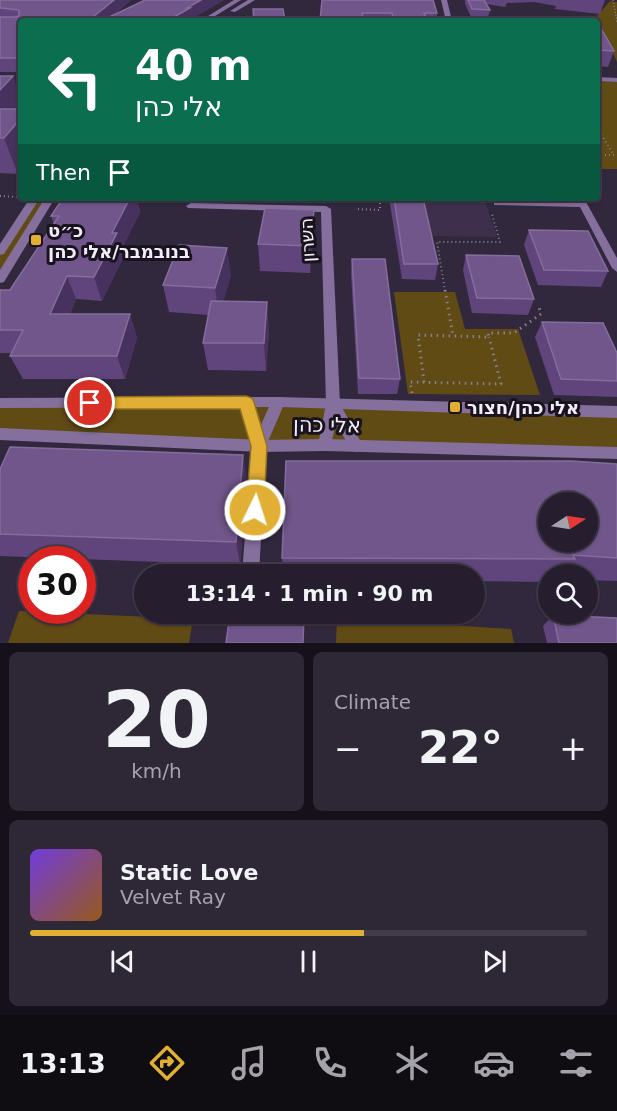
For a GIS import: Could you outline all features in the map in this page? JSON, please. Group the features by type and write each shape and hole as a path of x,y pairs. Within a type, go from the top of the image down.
{"street":[{"path":"209,18 238,0"},
{"path":"222,18 252,0"},
{"path":"444,0 448,18"},
{"path":"600,79 617,80"},
{"path":"0,87 18,88"},
{"path":"0,94 18,94"},
{"path":"0,252 33,201"},
{"path":"0,279 48,201"},
{"path":"494,208 583,204 617,268"},
{"name":"השרון","path":"191,206 326,209 333,404 325,445"},
{"path":"246,402 259,446"},
{"path":"252,564 259,446 278,402"},
{"name":"אלי כהן","path":"0,403 278,402 617,412"},
{"name":"השרון","path":"333,404 356,446"},
{"name":"אלי כהן","path":"0,434 259,446 325,445 617,453"}],"path":[{"path":"613,0 617,22"},
{"path":"600,132 616,155"},
{"path":"600,155 616,155"},
{"path":"0,196 18,196"},
{"path":"358,209 380,210 380,201"},
{"path":"453,336 437,242 500,242 494,208"},
{"path":"410,382 501,384 488,333 514,333 541,314 538,304"},
{"path":"424,382 418,335 489,337"}],"shaded area":[{"path":"610,1 617,2 617,62 600,18 597,16"},
{"path":"600,81 617,82 617,169 600,169"},
{"path":"33,201 48,201 0,279 0,252"},
{"path":"424,201 485,201 497,237 431,236"},
{"path":"394,292 455,292 465,329 518,329 540,395 408,394"},
{"path":"0,403 617,412 617,453 0,434"},
{"path":"18,614 18,624 96,624 96,615 134,616 134,624 192,624 189,643 8,643"},
{"path":"337,624 432,624 511,629 514,643 336,643"}],"building":[{"path":"0,0 114,0 92,18 18,18 18,58 0,58 0,17 17,17 19,10 0,8"},
{"path":"145,0 201,0 172,18 107,18"},
{"path":"322,0 433,0 437,13 424,13 426,18 393,18 392,13 362,13 363,18 320,18"},
{"path":"468,0 484,0 490,10 472,9"},
{"path":"253,9 283,9 284,18 254,18"},
{"path":"600,26 614,51 600,50"},
{"path":"0,76 13,76 0,90"},
{"path":"0,109 18,109 18,122 4,138 0,138"},
{"path":"61,201 128,201 112,233 117,233 94,277 67,276 50,314 130,314 117,356 10,356 23,330 0,330 0,290 10,290 59,216 51,216"},
{"path":"394,201 424,201 438,264 404,264"},
{"path":"265,208 314,210 310,246 258,244"},
{"path":"529,230 588,231 608,271 544,270"},
{"path":"179,245 227,248 215,288 163,285"},
{"path":"466,255 519,256 534,299 477,298"},
{"path":"352,259 385,259 400,379 359,378"},
{"path":"211,301 267,302 264,343 203,343"},
{"path":"542,322 603,323 617,353 617,381 561,379"},
{"path":"10,447 243,455 236,542 0,534 0,469"},
{"path":"286,461 571,461 617,464 617,558 573,555 575,559 282,558"},
{"path":"598,617 617,618 617,643 559,643 555,624 598,624"},
{"path":"229,624 304,624 303,643 226,643"}],"place":[{"name":"כ״ט בנובמבר/אלי כהן","path":"36,240"},
{"name":"אלי כהן/חצור","path":"455,407"}],"route":[{"path":"90,403 246,402 259,446 255,510"}]}
